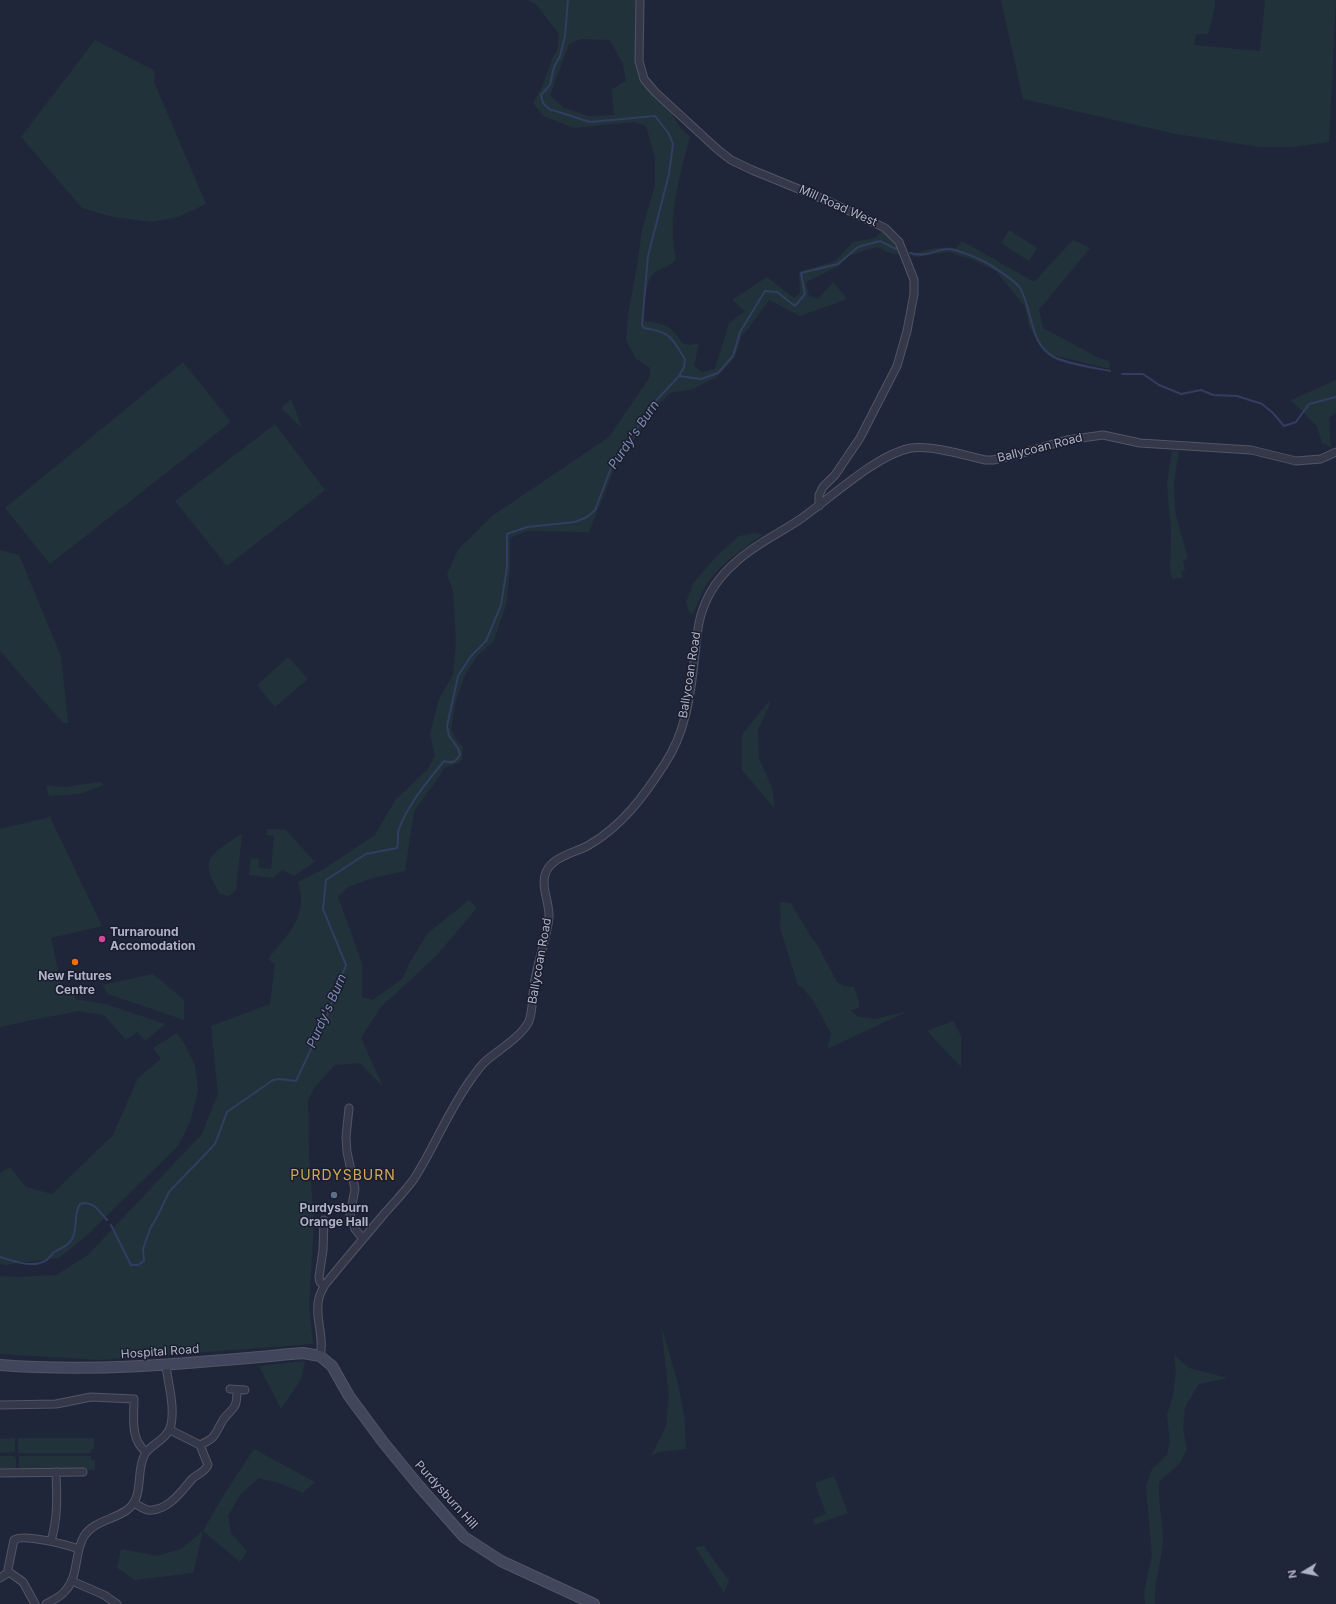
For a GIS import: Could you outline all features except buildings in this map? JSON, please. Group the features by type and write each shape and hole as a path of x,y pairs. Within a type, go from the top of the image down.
{"main road":[{"name":"Hospital Road","path":"0,1365 36,1368 82,1368 166,1365 304,1353 320,1356"},
{"name":"Purdysburn Hill","path":"320,1356 332,1366 350,1396 383,1442 464,1537 501,1561 594,1604"}],"street":[{"name":"Mill Road West","path":"640,0 639,61 644,79 655,92 731,160 752,170 828,200 885,228 899,242 914,280 914,294 907,331 897,366 857,444 835,475 823,487 819,495 819,506"},
{"name":"Ballycoan Road","path":"320,1356 322,1348 318,1313 319,1298 324,1286 413,1180 473,1076 485,1062 528,1024 538,965 549,917 549,905 544,881 545,874 552,864 561,858 589,845 622,822 653,782 667,761 678,739 686,716 692,684 698,622 709,594 717,582 736,561 819,506 865,471 899,451 922,447 985,460 993,460 1066,440 1103,435 1140,443 1251,450 1296,461 1321,459 1336,452"},
{"path":"349,1108 346,1137 347,1152 355,1189 350,1215 355,1229 363,1239"},
{"path":"324,1220 323,1250 319,1277 320,1282 324,1286"},
{"path":"46,1604 66,1591 72,1581 79,1549 84,1536 95,1525 128,1510 134,1503 139,1491 140,1466 146,1452 158,1443 170,1430 172,1404 166,1365"},
{"path":"230,1389 237,1391 245,1390"},
{"path":"200,1445 212,1439 223,1420 236,1406 237,1391"},
{"path":"0,1406 56,1404 91,1397 134,1399 134,1429 136,1440 140,1447 146,1452"},
{"path":"134,1503 146,1510 159,1510 182,1492 191,1480 203,1472 208,1465 200,1445 170,1430"},
{"path":"51,1541 56,1526 56,1472"},
{"path":"0,1473 83,1472"},
{"path":"9,1572 8,1569 14,1540 16,1538 51,1541 79,1549"},
{"path":"0,1578 9,1572"},
{"path":"9,1572 23,1582 35,1604"},
{"path":"72,1581 104,1595 117,1604"}],"shaded area":[{"path":"527,0 638,0 641,79 671,111 678,125 690,137 678,182 674,213 673,228 676,259 671,264 655,272 651,276 647,288 644,321 662,324 670,328 682,343 690,345 699,343 694,366 702,372 715,369 729,323 745,311 732,300 767,277 794,298 800,293 799,272 835,261 853,242 875,238 882,231 895,244 901,255 890,253 878,247 849,256 837,267 806,282 809,296 818,299 833,282 847,299 800,316 769,300 742,335 735,357 717,377 693,389 670,393 655,408 614,470 589,532 527,531 510,538 510,571 506,606 493,642 477,656 464,677 455,704 451,729 456,739 463,747 462,760 444,768 414,811 405,871 373,878 348,887 338,897 362,963 362,997 373,1000 403,978 410,962 428,933 469,900 477,908 437,955 381,1007 361,1038 383,1087 360,1063 335,1065 314,1088 308,1100 309,1157 314,1222 309,1305 313,1344 99,1360 0,1354 0,1276 16,1277 56,1275 88,1255 202,1134 218,1094 211,1026 270,1004 275,964 268,959 295,924 299,915 301,894 298,882 324,869 375,835 396,799 427,770 435,756 430,734 439,699 453,675 456,641 453,591 447,574 458,550 492,516 609,437 650,377 650,368 635,358 626,340 629,309 642,230 655,185 655,157 646,126 634,122 574,128 543,116 533,103 542,87 552,59 557,50 559,34 536,4","holes":["581,39 610,40 623,64 626,81 612,89 614,115 588,116 564,108 550,95 569,44"]},
{"path":"1001,0 1215,0 1215,7 1208,34 1196,34 1194,45 1260,51 1265,0 1336,0 1329,142 1291,147 1260,147 1176,134 1023,99"},
{"path":"95,40 155,71 154,82 206,204 178,217 151,222 113,217 82,208 21,137"},
{"path":"1009,230 1037,248 1029,261 1001,243"},
{"path":"1073,240 1090,248 1039,310 1043,328 1099,358 1109,361 1110,369 1048,354 1039,345 1029,326 1025,307 997,272 971,259 948,252 918,257 910,256 932,249 955,249 962,241 1034,282"},
{"path":"183,362 231,422 50,564 5,508"},
{"path":"1336,380 1336,412 1329,418 1331,447 1322,443 1317,426 1291,400"},
{"path":"291,399 302,428 281,408"},
{"path":"275,424 325,490 227,566 175,501"},
{"path":"1172,451 1179,451 1174,482 1175,512 1188,558 1183,561 1185,570 1181,572 1183,578 1172,579 1170,571 1171,533 1167,482"},
{"path":"755,533 763,535 723,565 704,589 693,614 689,612 686,602 694,582 717,556 739,536"},
{"path":"0,550 19,555 61,656 68,723 63,723 0,651"},
{"path":"288,657 308,679 275,707 257,685"},
{"path":"769,701 770,704 758,730 759,758 772,788 775,809 742,770 742,735"},
{"path":"101,782 103,785 80,794 49,796 46,785 64,787"},
{"path":"50,817 102,926 51,938 61,984 77,991 75,999 105,1004 165,1024 145,1041 137,1032 126,1040 104,1015 79,1011 0,1027 0,829"},
{"path":"267,829 286,830 313,860 316,861 294,876 282,870 273,878 249,875 251,858 259,859 259,868 271,869 274,836 267,835"},
{"path":"239,835 242,835 236,890 229,896 220,894 213,882 210,872 210,859 221,848"},
{"path":"780,902 791,903 818,946 837,982 844,986 854,987 859,1002 859,1008 851,1010 858,1017 875,1019 908,1011 827,1049 831,1034 821,1014 808,994 798,985 780,928"},
{"path":"153,974 184,1000 184,1020 108,994 102,985"},
{"path":"953,1021 961,1036 961,1067 927,1031"},
{"path":"177,1033 195,1065 198,1090 190,1122 178,1146 84,1238 59,1258 6,1265 0,1264 0,1173 10,1167 26,1187 52,1194 113,1135 138,1078 161,1059 153,1048"},
{"path":"661,1325 678,1384 684,1415 686,1449 659,1452 651,1456 666,1427 669,1395"},
{"path":"1174,1355 1189,1368 1228,1378 1199,1384 1185,1407 1183,1430 1187,1449 1180,1463 1159,1482 1163,1545 1155,1587 1155,1604 1145,1604 1144,1593 1152,1555 1146,1486 1152,1469 1167,1455 1170,1442 1167,1415 1173,1395 1176,1371"},
{"path":"305,1361 301,1379 281,1409 259,1366"},
{"path":"15,1438 15,1452 0,1453 0,1439"},
{"path":"18,1438 94,1438 94,1449 91,1449 91,1453 18,1453"},
{"path":"254,1449 315,1482 303,1493 279,1483 259,1478 240,1495 228,1516 231,1533 247,1551 240,1562 203,1531 223,1496"},
{"path":"0,1456 14,1456 16,1458 16,1470 0,1470"},
{"path":"20,1456 91,1456 91,1460 95,1460 95,1470 19,1470"},
{"path":"834,1476 848,1513 814,1525 813,1519 826,1514 815,1483"},
{"path":"203,1531 193,1573 135,1580 117,1568 121,1549 157,1556 181,1549"},
{"path":"704,1546 729,1581 724,1593 695,1547"}],"waterway":[{"name":"Purdy's Burn","path":"111,1225 131,1265 138,1265 144,1261 143,1249 150,1229 169,1192 215,1144 227,1112 273,1080 279,1079 296,1081 327,1015 346,965 323,909 326,880 366,854 397,848 399,829 413,802 444,761 454,762 460,755 458,748 449,736 447,726 458,676 471,656 486,641 501,605 507,567 507,534 527,527 575,522 587,517 595,510 611,468 652,405 679,376 684,367 685,359 673,341 660,331 644,328 642,325 648,256 669,174 673,144 669,134 655,116 590,122 549,109 543,103 541,95 550,85 554,67 560,56 565,36 568,0"},
{"path":"679,376 701,379 718,373 733,356 740,332 765,291 777,292 795,306 805,294 801,273 838,264 858,247 880,241 896,249"},
{"path":"910,253 926,254 949,249 980,259 987,263 1009,277 1018,285 1024,297 1032,326 1040,344 1046,351 1054,357 1066,362 1110,371"},
{"path":"1122,374 1143,374 1159,385 1181,394 1201,390 1213,395 1237,396 1262,404 1273,413 1284,426 1296,422 1309,404 1336,397"},
{"name":"Purdy's Burn","path":"0,1257 28,1264 40,1263 46,1260 73,1238 77,1211 80,1204 85,1203 92,1205 107,1220"}],"place":[{"name":"Turnaround Accomodation","path":"102,939"},
{"name":"New Futures Centre","path":"75,962"},
{"name":"Purdysburn Orange Hall","path":"334,1195"}],"district":[{"name":"PURDYSBURN","path":"343,1176"}]}
